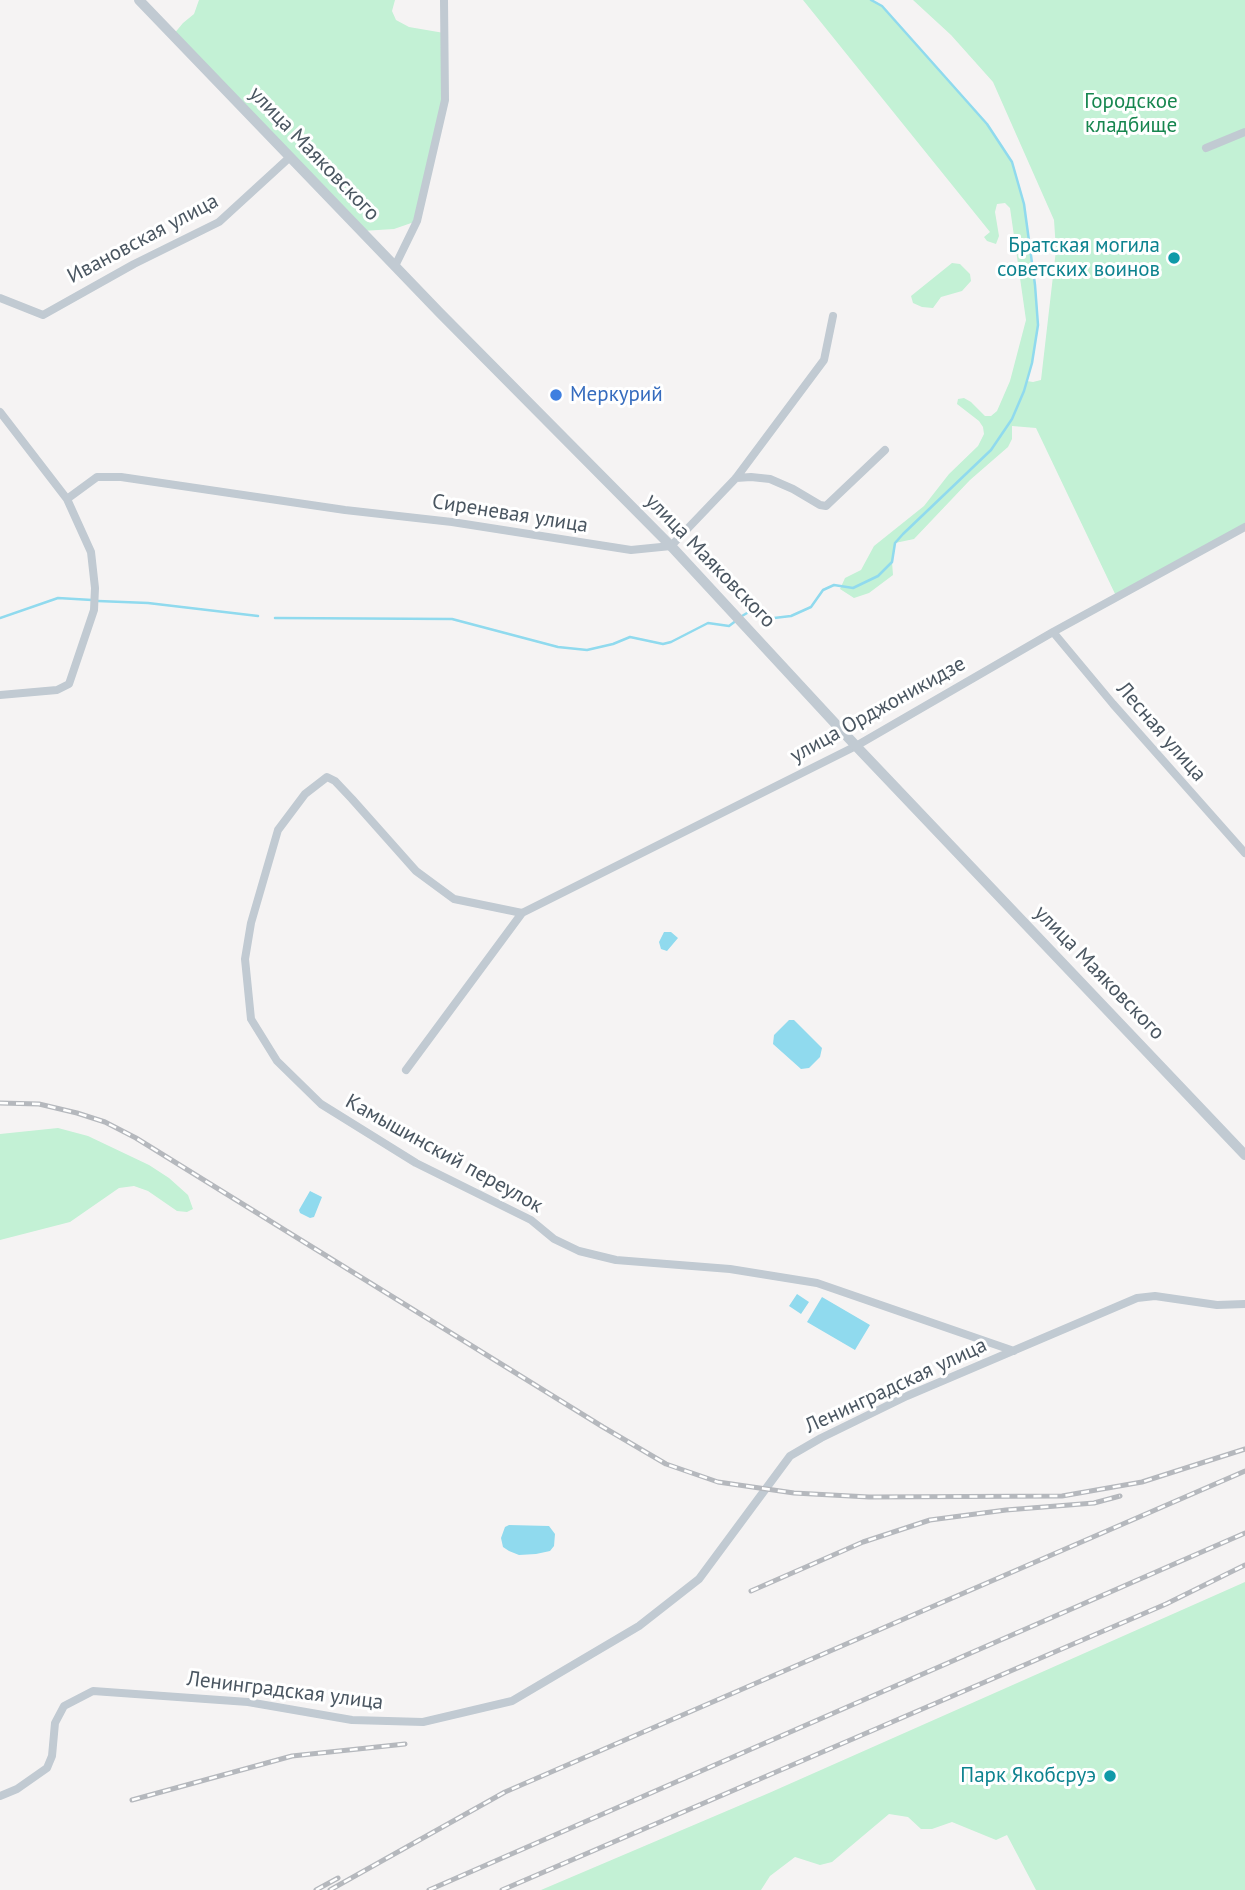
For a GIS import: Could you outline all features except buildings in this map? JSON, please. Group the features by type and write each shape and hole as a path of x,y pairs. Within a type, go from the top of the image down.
{"street":[{"name":"улица Маяковского","path":"139,0 395,266 671,546 856,746 1245,1155"},
{"path":"395,266 417,221 445,100 444,0"},
{"path":"1206,149 1245,132"},
{"name":"Ивановская улица","path":"0,298 43,315 134,264 219,222 290,157"},
{"path":"671,546 736,478 824,360 833,316"},
{"path":"0,412 67,499 91,552 95,588 93,610 69,684 57,690 0,695"},
{"path":"736,478 770,480 826,506 885,450"},
{"name":"Сиреневая улица","path":"67,499 97,477 121,477 332,509 452,522 631,550 671,546"},
{"name":"улица Орджоникидзе","path":"523,913 856,746 1053,632 1245,527"},
{"name":"Лесная улица","path":"1053,632 1245,853"},
{"name":"Камышинский переулок","path":"523,913 454,899 416,871 335,780 327,777 305,794 278,830 251,923 245,959 251,1019 277,1061 321,1104 416,1163 531,1220 554,1239 579,1251 616,1260 730,1269 817,1283 1014,1352"},
{"path":"406,1070 523,913"},
{"name":"Ленинградская улица","path":"0,1796 17,1790 47,1768 52,1756 55,1723 64,1706 93,1691 248,1702 352,1720 423,1722 512,1701 639,1626 699,1579 790,1456 821,1438 907,1395 1137,1298 1155,1296 1217,1305 1245,1304"}],"green space":[{"path":"199,0 395,0 392,11 396,20 409,27 444,33 445,100 417,221 394,229 362,231 173,35 194,14"},
{"name":"Городское кладбище","path":"803,0 871,0 882,6 987,124 1012,162 1024,204 1035,285 1038,325 1027,381 1033,382 1041,380 1056,250 1054,220 993,82 951,35 913,0 1245,0 1245,527 1117,598 1036,428 1012,426 1012,439 1008,447 970,480 914,539 895,543 893,575 869,593 854,598 840,589 845,578 861,570 874,546 924,506 949,474 978,446 984,434 983,427 957,404 958,399 964,398 971,402 985,416 991,416 997,411 1010,381 1026,320 1010,208 1005,203 997,204 995,212 999,236 996,244 987,241 984,237 990,232"},
{"path":"952,263 960,264 970,274 971,281 962,291 941,297 933,308 913,303 911,296"},
{"path":"58,1128 88,1136 149,1165 188,1195 193,1209 187,1212 177,1211 148,1191 134,1186 119,1188 70,1222 0,1240 0,1134"},
{"name":"Парк Якобсруэ","path":"1245,1582 1245,1890 1036,1890 1007,1835 996,1840 952,1822 932,1829 921,1829 908,1817 889,1814 832,1862 820,1865 795,1857 770,1876 761,1890 541,1890 769,1793"}],"water":[{"path":"664,932 671,932 678,938 667,951 661,949 659,942"},
{"path":"789,1020 794,1020 822,1048 820,1057 809,1068 801,1069 773,1044 774,1035"},
{"path":"310,1191 322,1197 314,1217 310,1218 299,1210"},
{"path":"797,1294 809,1302 801,1314 789,1306"},
{"path":"822,1297 870,1325 855,1350 807,1322"},
{"path":"549,1526 555,1534 554,1546 550,1551 536,1554 519,1555 509,1551 503,1547 501,1538 505,1527"}],"waterway":[{"path":"742,616 752,610 774,618 791,616 811,607 823,590 834,585 853,588 878,576 892,562 895,543 903,534 991,450 1012,419 1032,363 1038,325 1035,285 1024,204 1012,162 987,124 882,6 871,0"},
{"path":"0,618 58,598 92,600"},
{"path":"98,601 148,603 258,616"},
{"path":"275,618 452,619 558,647 587,650 630,637 663,644 708,623 729,626 737,620"}],"railway":[{"path":"0,1103 39,1104 77,1113 105,1122 136,1138 603,1427 666,1464 718,1482 794,1493 869,1497 1062,1496 1142,1482 1245,1449"},
{"path":"330,1890 505,1792 1245,1471"},
{"path":"751,1591 863,1542 930,1520 1006,1510 1094,1503 1120,1496"},
{"path":"429,1890 1245,1533"},
{"path":"502,1890 1166,1604 1245,1565"},
{"path":"132,1800 292,1756 405,1744"},
{"path":"316,1890 338,1878"}],"place":[{"name":"Братская могила советских воинов","path":"1174,258"},
{"name":"Меркурий","path":"556,395"},
{"name":"Парк Якобсруэ","path":"1110,1776"}]}
